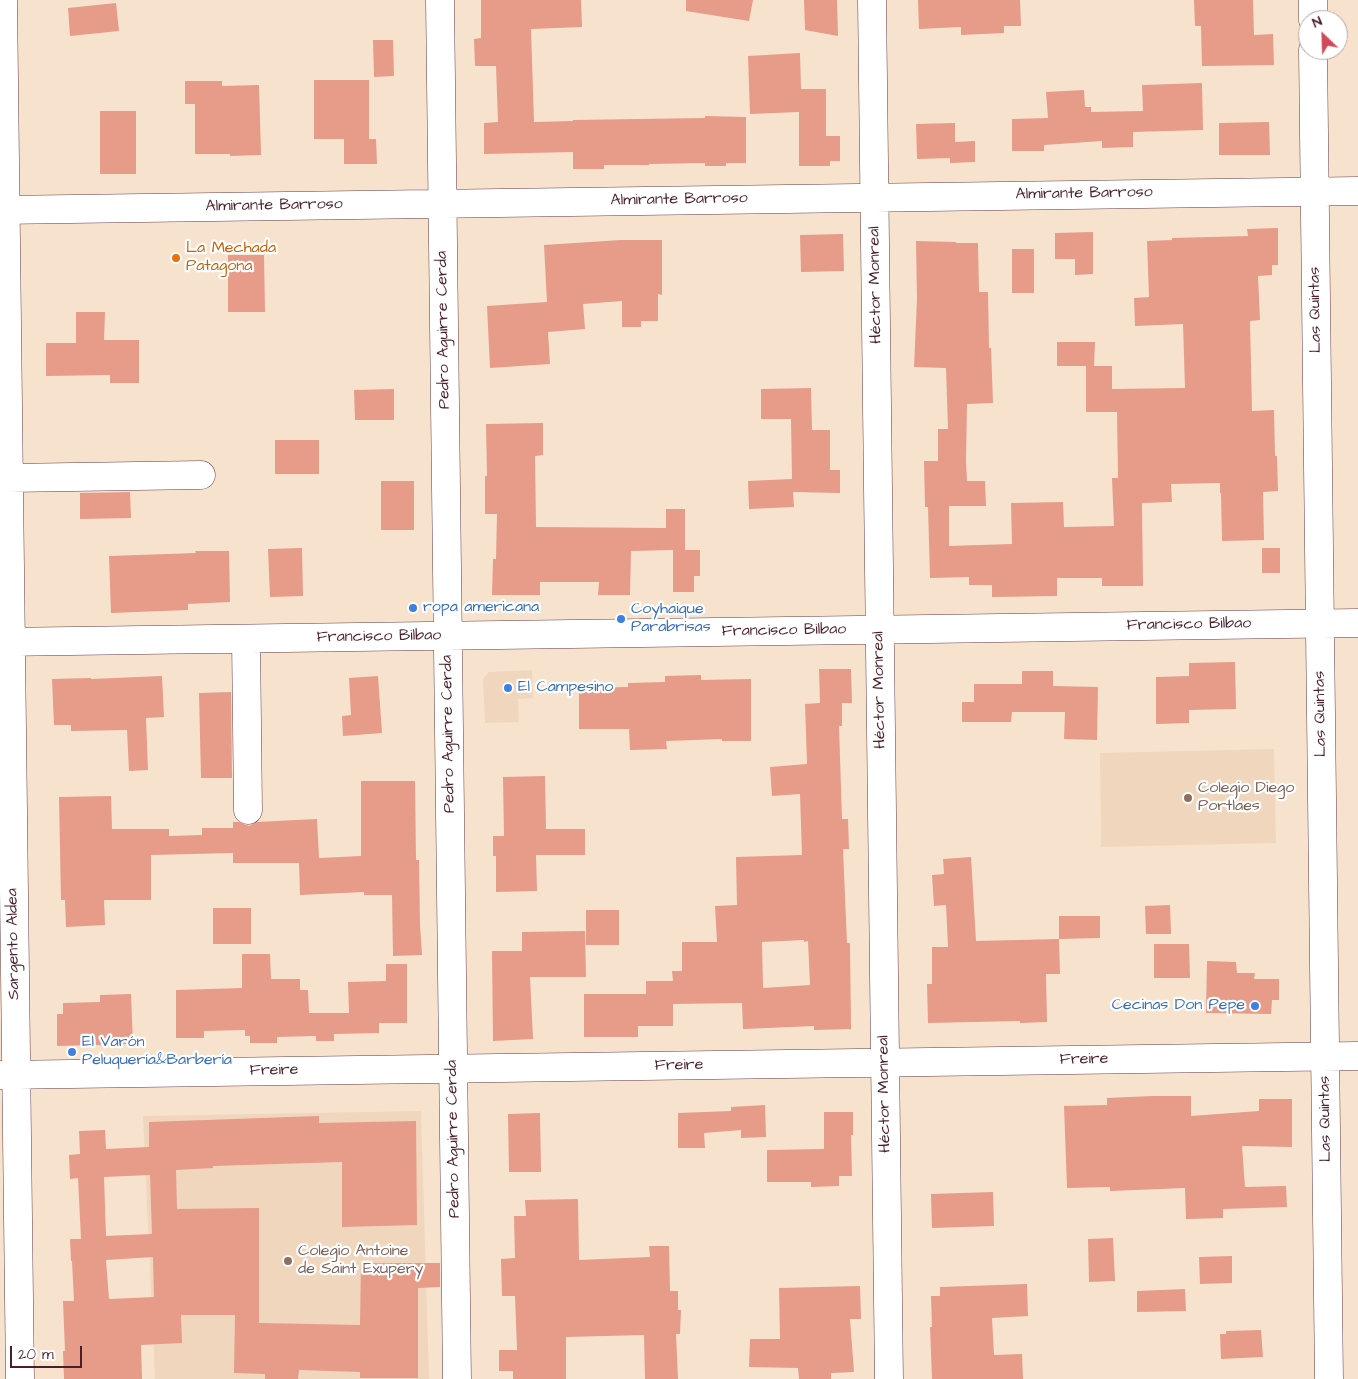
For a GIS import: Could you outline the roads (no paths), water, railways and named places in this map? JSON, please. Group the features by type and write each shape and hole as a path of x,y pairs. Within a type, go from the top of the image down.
{"street":[{"name":"Sargento Aldea","path":"3,0 3,210 9,478 5,642 8,1075 20,1379"},
{"name":"Pedro Aguirre Cerda","path":"440,0 457,1379"},
{"name":"Héctor Monreal","path":"872,0 890,1379"},
{"name":"Las Quintas","path":"1313,60 1329,1379"},
{"name":"Almirante Barroso","path":"3,210 1358,190"},
{"path":"9,478 201,475"},
{"name":"Francisco Bilbao","path":"5,642 1358,623"},
{"path":"246,639 248,810"},
{"name":"Freire","path":"8,1075 1358,1056"}],"place":[{"name":"La Mechada Patagona","path":"176,258"},
{"name":"ropa americana","path":"413,608"},
{"name":"Coyhaique Parabrisas","path":"621,619"},
{"name":"El Campesino","path":"508,688"},
{"name":"Colegio Diego Portlaes","path":"1188,798"},
{"name":"Cecinas Don Pepe","path":"1255,1006"},
{"name":"El Varón Peluquería&Barbería","path":"72,1052"},
{"name":"Colegio Antoine de Saint Exupery","path":"288,1261"}]}
